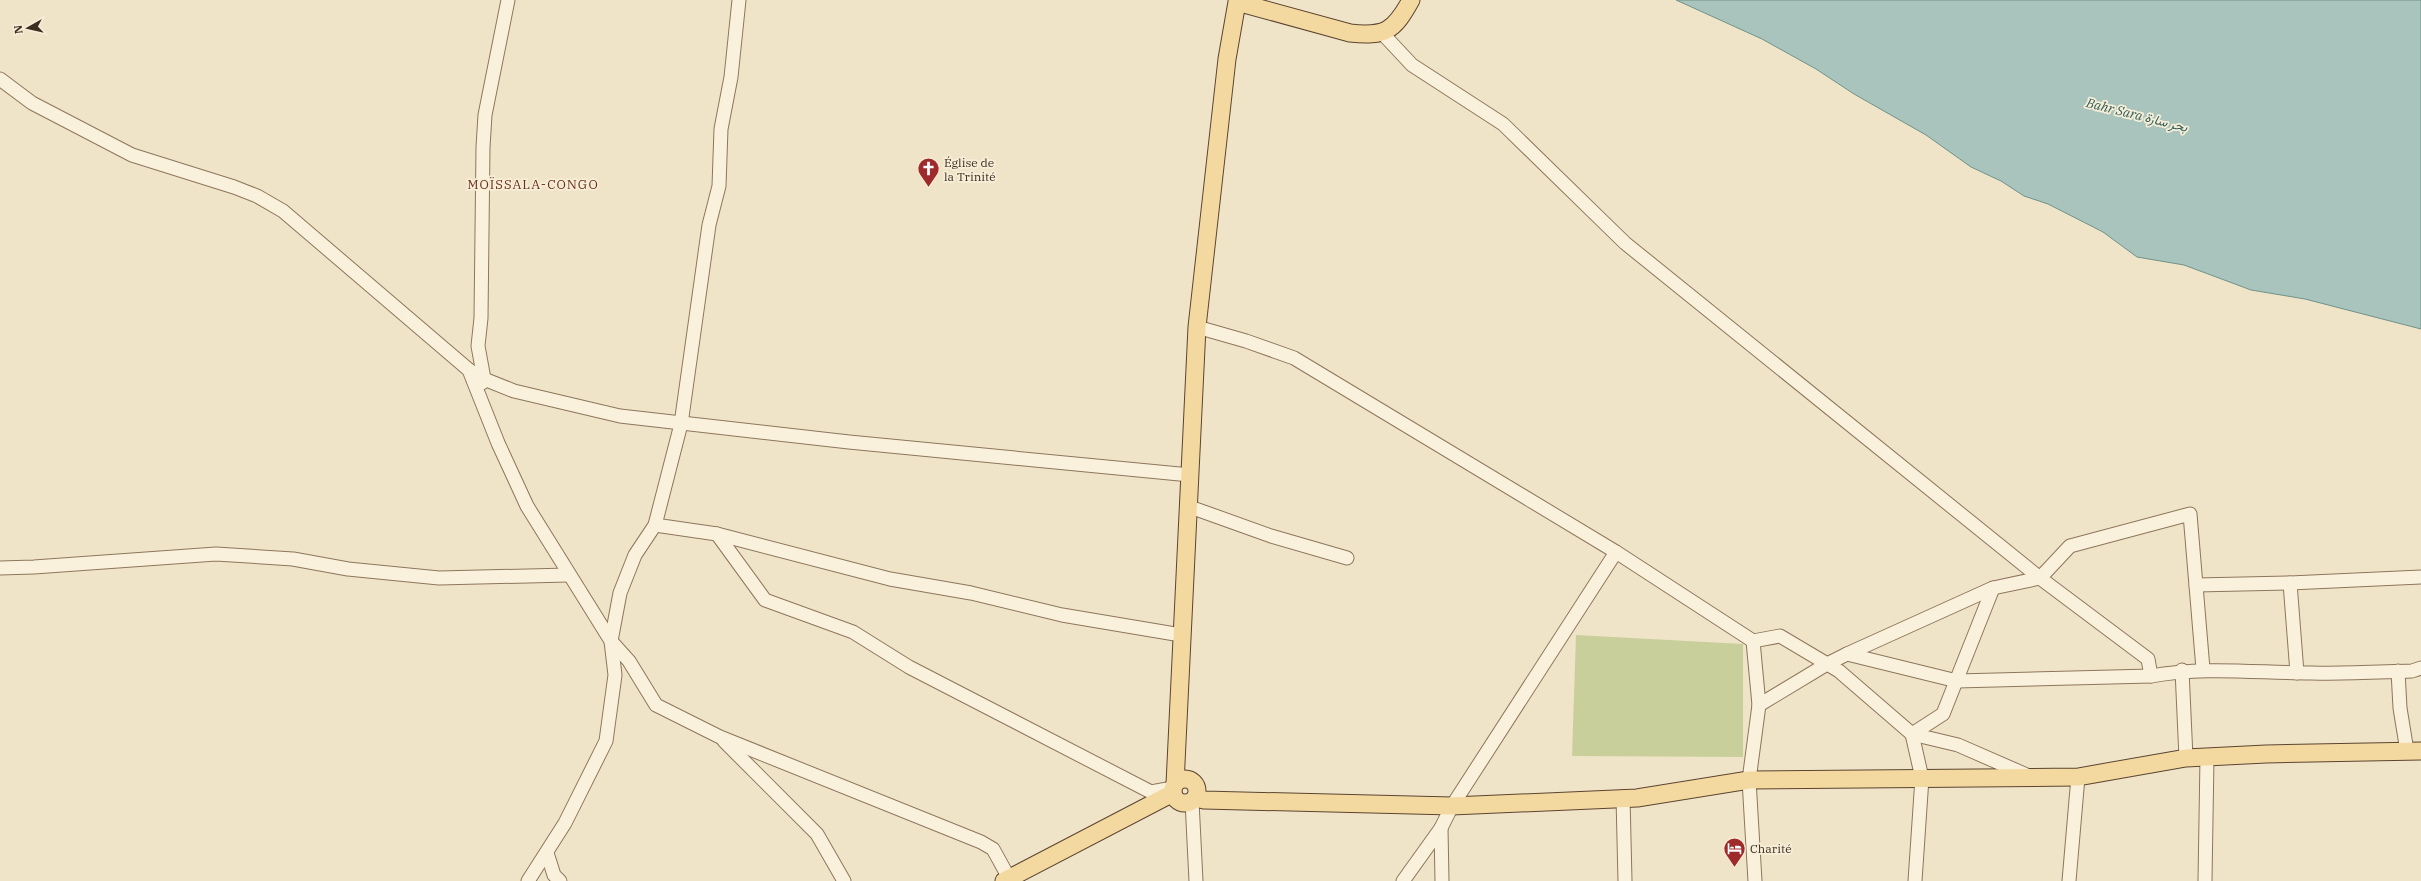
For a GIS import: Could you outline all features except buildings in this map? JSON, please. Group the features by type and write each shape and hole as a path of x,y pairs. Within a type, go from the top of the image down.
{"main road":[{"path":"1174,788 1181,635 1190,507 1190,475 1198,327 1233,1 1350,33 1368,35 1383,34 1400,21 1411,0"},
{"path":"1006,880 1174,788 1186,779 1192,781 1197,792 1194,799 1452,806 1623,797 1637,798 1749,780 2078,777 2186,758 2414,751"}],"street":[{"path":"478,394 484,378 478,346 481,318 483,147 488,90 508,0"},
{"path":"528,881 547,853 606,741 615,675 611,641 620,593 635,555 654,525 681,424 708,233 719,186 721,129 731,77 739,0"},
{"path":"1383,34 1412,65 1502,124 1625,243 2040,578 2148,660 2151,676"},
{"path":"0,80 32,103 132,155 234,187 257,196 283,211 469,370 514,391 559,403 620,416 681,424 1190,475"},
{"path":"1198,327 1246,341 1294,358 1616,552 1753,642 1780,636 1839,671 1912,734 1958,745 2032,777"},
{"path":"469,370 527,506 568,575 611,641 629,662 656,705 720,737 981,842 993,849 1006,880"},
{"path":"1190,507 1271,536 1347,558"},
{"path":"1759,705 1827,664 1993,588 2040,578 2070,546 2190,514 2202,669"},
{"path":"654,525 717,534 890,579 971,593 1062,615 1181,635"},
{"path":"717,534 765,600 853,632 909,667 1151,792 1174,788"},
{"path":"1403,881 1441,828 1452,806 1616,552"},
{"path":"0,568 34,568 216,554 293,559 348,569 439,578 568,575"},
{"path":"2196,585 2290,583 2421,577"},
{"path":"2290,583 2297,673"},
{"path":"1912,734 1943,714 1993,588"},
{"path":"1753,642 1759,705 1749,780 1755,881"},
{"path":"1847,654 1957,681 2151,676 2182,670 2202,669 2297,673 2412,671 2421,668"},
{"path":"2182,670 2186,758"},
{"path":"2398,671 2400,708 2414,751"},
{"path":"1912,734 1922,778 1915,881"},
{"path":"720,737 817,834 844,881"},
{"path":"2205,881 2207,757"},
{"path":"2069,881 2078,777"},
{"path":"1623,797 1625,881"},
{"path":"1194,799 1196,881"},
{"path":"1441,828 1442,881"},
{"path":"547,853 554,875 560,881"}],"green space":[{"path":"1576,635 1743,644 1743,757 1572,756"}],"water":[{"name":"Bahr Sara بحر سارة","path":"1676,0 2421,0 2421,329 2305,299 2251,290 2184,265 2137,257 2103,232 2048,204 2024,196 2001,181 1971,167 1926,135 1854,94 1816,69 1762,39"}],"place":[{"name":"Église de la Trinité","path":"928,188"},
{"name":"Charité","path":"1734,868"}],"district":[{"name":"MOÏSSALA-CONGO","path":"533,184"}]}
